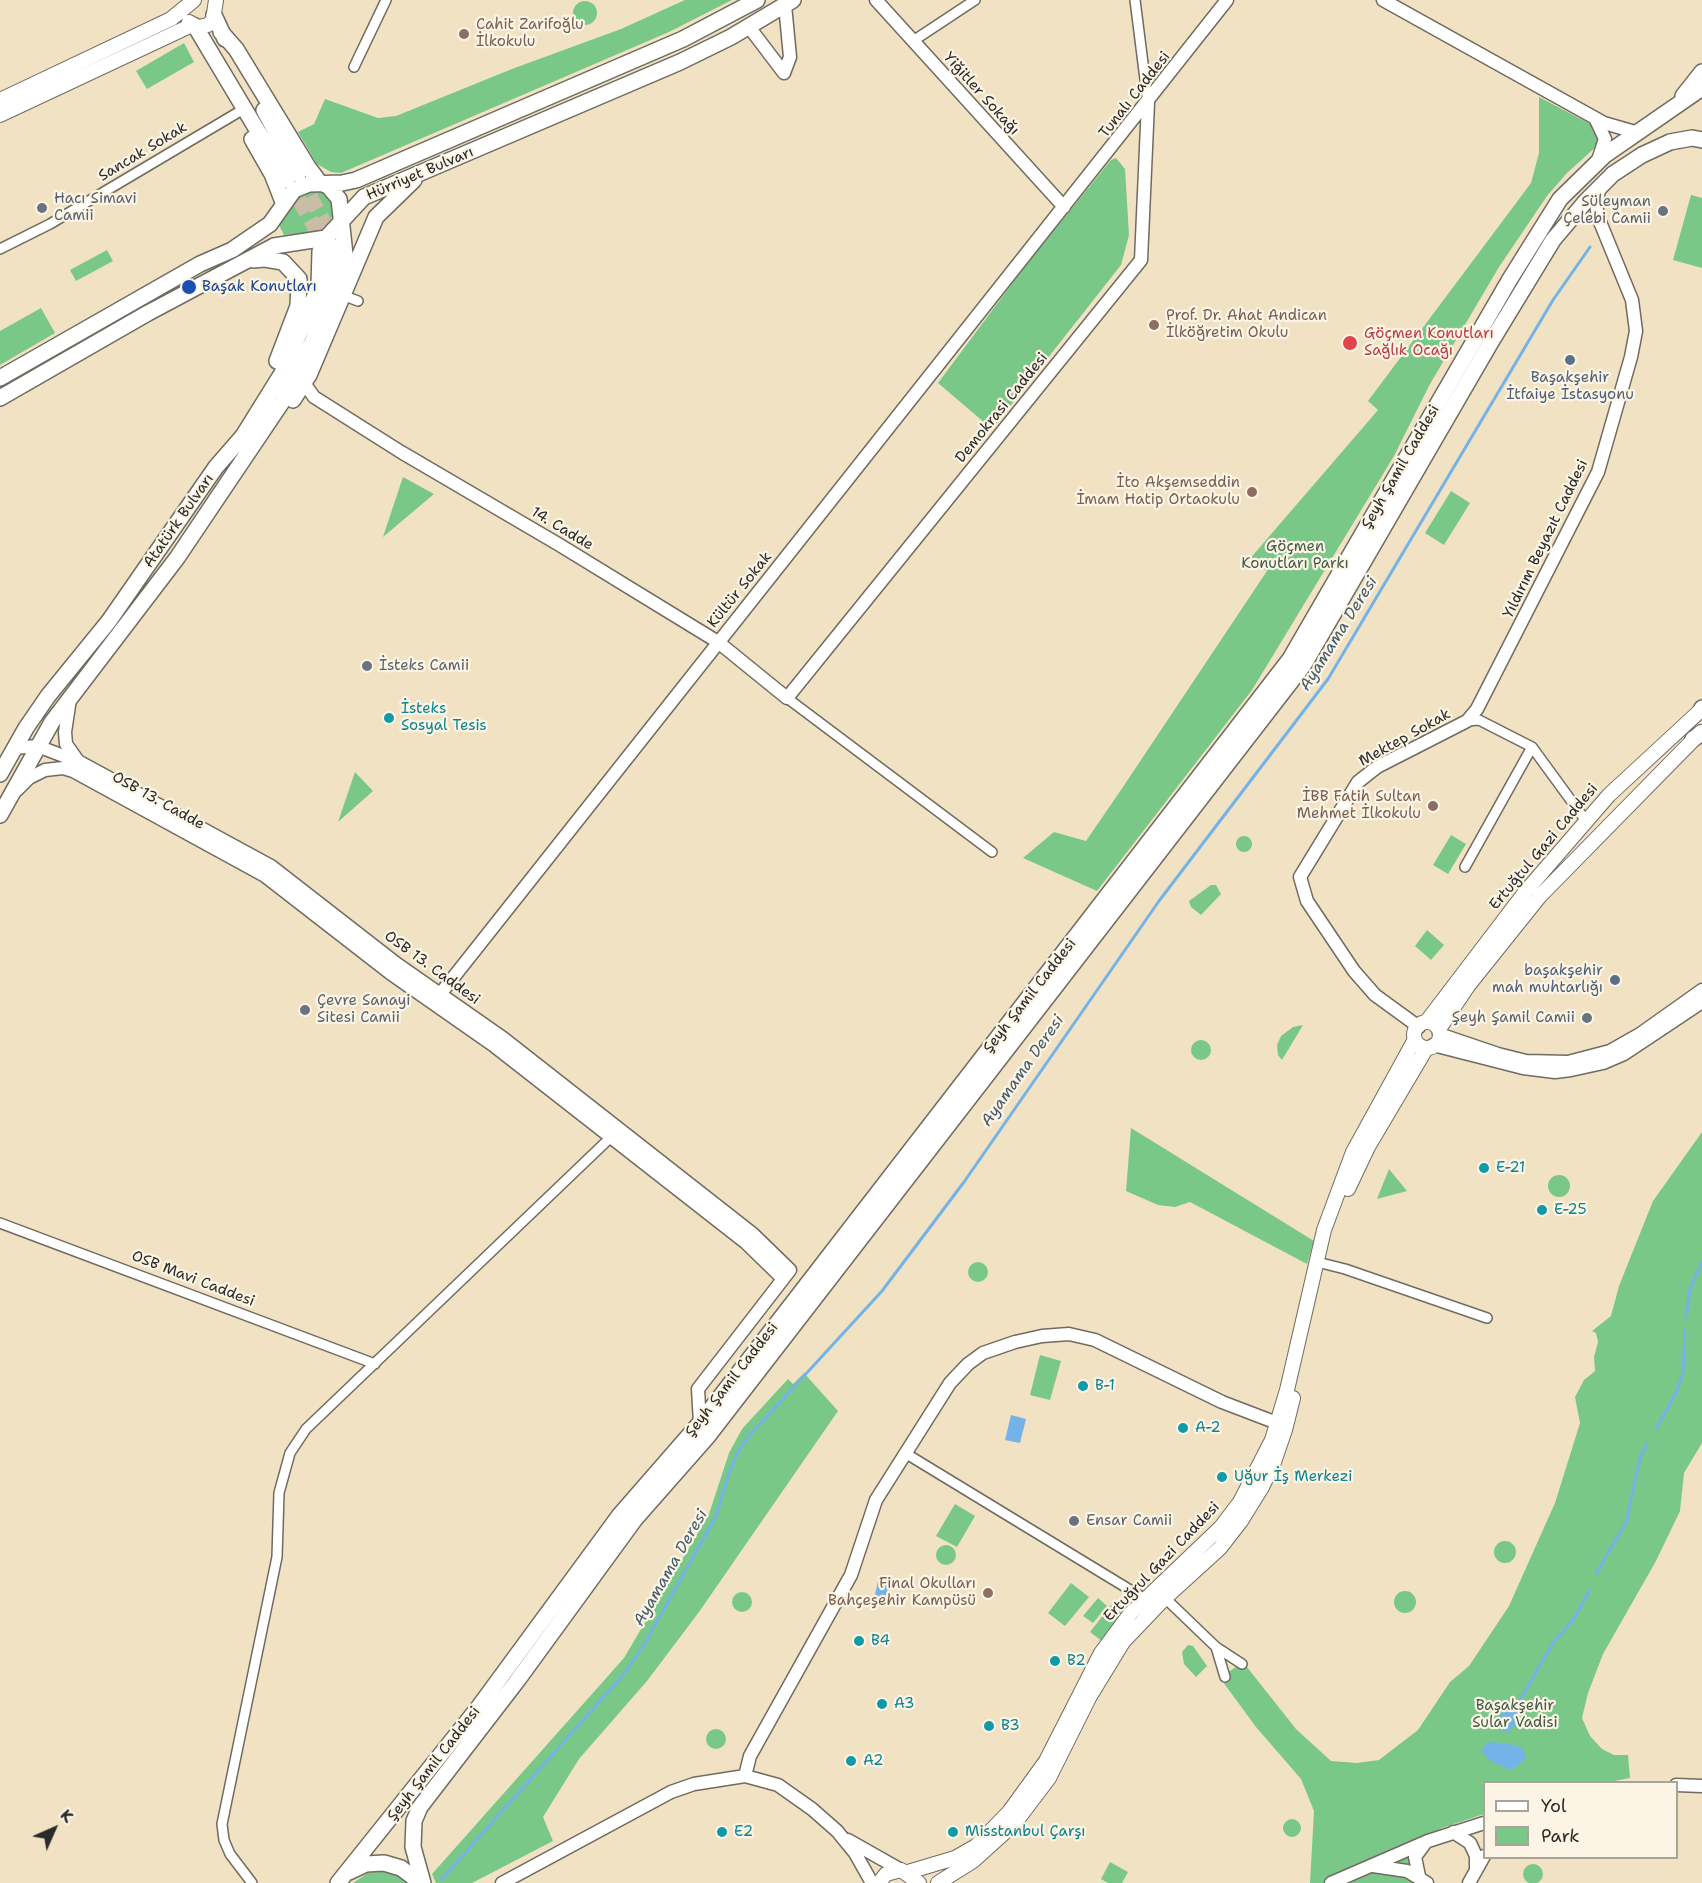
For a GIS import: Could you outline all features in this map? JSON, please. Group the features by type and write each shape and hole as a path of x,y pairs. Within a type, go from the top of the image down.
{"main road":[{"name":"Hürriyet Bulvarı","path":"283,202 294,190 320,183 342,183 356,180 682,39 757,0"},
{"name":"Hürriyet Bulvarı","path":"0,398 148,313 283,243 326,238 334,231 342,218 364,197 680,62 749,27 789,3"},
{"path":"190,4 187,17 293,177 221,32 213,6"},
{"path":"0,100 171,19 190,4"},
{"path":"0,115 194,26 208,25 213,6"},
{"path":"221,32 236,49 320,183 328,186 339,199 346,264 342,295"},
{"path":"0,378 200,264 232,250 270,224 283,202 272,174 219,80 211,50"},
{"path":"1678,103 1702,72"},
{"name":"Şeyh Şamil Caddesi","path":"342,1878 478,1708 619,1516 700,1423 1290,659 1522,259 1560,199 1592,166 1635,132 1702,88"},
{"name":"Şeyh Şamil Caddesi","path":"422,1883 413,1846 414,1821 420,1807 517,1682 636,1519 708,1436 1297,674 1553,240 1600,185 1642,155 1680,140 1702,140"},
{"path":"1592,166 1582,180 1584,187 1591,190 1600,185"},
{"path":"3,809 37,746 71,695 177,558 266,428 300,389 376,217 400,191 423,172"},
{"path":"1560,199 1572,198 1576,203 1573,215"},
{"name":"Atatürk Bulvarı","path":"0,774 48,696 109,621 216,467 243,436 284,370 314,303 326,248 333,268 331,290 322,318 294,380 266,428"},
{"path":"1515,301 1522,259"},
{"path":"243,436 282,351 300,297 299,279 288,265 278,260 247,261"},
{"name":"Ertuğtul Gazi Caddesi","path":"1428,1035 1526,891 1609,795 1702,709"},
{"name":"Ertuğrul Gazi Caddesi","path":"879,1883 886,1874 955,1858 976,1846 1009,1812 1040,1772 1101,1653 1130,1614 1221,1527 1240,1502 1260,1468 1277,1423 1321,1263 1349,1186 1428,1035 1528,910 1699,734"},
{"path":"1609,795 1610,809 1615,813 1625,810"},
{"path":"1586,821 1595,821 1599,825 1599,836"},
{"name":"Ertuğrul Gazi Caddesi","path":"938,1883 992,1846 1028,1808 1049,1778 1110,1662 1123,1642 1165,1598 1220,1548 1262,1487 1286,1430 1321,1263"},
{"path":"342,1878 366,1864 384,1863 401,1868 422,1883"},
{"path":"905,1871 919,1883"}],"street":[{"path":"354,67 386,0"},
{"name":"Yiğitler Sokağı","path":"876,0 1064,207"},
{"path":"913,41 975,0"},
{"path":"1135,0 1148,103"},
{"name":"Tunalı Caddesi","path":"1064,207 1227,0"},
{"path":"1383,0 1594,117 1616,128 1635,132"},
{"path":"749,27 784,73 790,57 789,3"},
{"name":"Demokrasi Caddesi","path":"787,698 1140,260 1148,103"},
{"name":"Sancak Sokak","path":"0,249 50,224 237,113"},
{"path":"1592,166 1605,139 1594,117"},
{"name":"Yıldırım Beyazıt Caddesi","path":"1467,720 1477,709 1598,472 1631,357 1636,331 1632,300 1601,225 1596,203 1600,185"},
{"name":"Kültür Sokak","path":"441,993 1064,207"},
{"path":"1573,215 1601,225"},
{"path":"342,295 358,302"},
{"name":"14. Cadde","path":"300,389 718,642 787,698"},
{"path":"71,695 65,732 66,744 78,761"},
{"path":"787,698 992,852"},
{"name":"Mektep Sokak","path":"1428,1035 1375,995 1354,971 1307,901 1300,877 1358,782 1377,767 1467,720 1479,720 1532,747 1586,821"},
{"path":"15,748 37,746 78,761 271,866 287,885"},
{"path":"1465,867 1532,747"},
{"name":"OSB 13. Cadde","path":"3,809 21,785 38,773 53,768 72,771 265,876 287,885 299,894"},
{"name":"OSB 13. Caddesi","path":"299,894 441,993 753,1234 790,1270 783,1279 745,1242 493,1045 390,973 299,894"},
{"path":"1428,1035 1517,1059 1568,1062 1610,1051 1640,1034 1702,990"},
{"path":"1428,1035 1523,1068 1555,1072 1603,1063 1624,1054 1702,1002"},
{"path":"252,1883 230,1854 224,1840 222,1824 277,1557 279,1493 283,1471 297,1440 610,1138 621,1131"},
{"name":"OSB Mavi Caddesi","path":"0,1222 375,1364"},
{"path":"1321,1263 1487,1318"},
{"path":"700,1423 698,1389 783,1279"},
{"path":"745,1776 750,1756 846,1584 876,1500 950,1383 968,1364 983,1353 1015,1342 1069,1334 1114,1348 1222,1402 1277,1423"},
{"path":"905,1453 1145,1599 1165,1598 1216,1647 1242,1665"},
{"path":"1216,1647 1225,1677"},
{"path":"502,1882 671,1792 703,1782 745,1776 760,1778 785,1790 812,1809 842,1836 855,1853 872,1883"},
{"path":"1678,1785 1702,1786"},
{"path":"1331,1883 1428,1841 1483,1824"},
{"path":"1453,1832 1470,1843 1476,1856 1476,1868"},
{"path":"842,1836 905,1871"},
{"path":"1423,1879 1415,1857 1428,1841"},
{"path":"1469,1883 1483,1859"},
{"path":"1366,1866 1394,1867 1423,1879"}],"green space":[{"path":"685,0 732,0 669,32 341,173 331,172 317,164 298,132 314,124 325,99 378,118 396,116 512,69 621,29"},
{"path":"585,1 593,5 597,13 593,21 585,25 577,21 573,13 577,5"},
{"path":"184,43 194,62 147,89 136,71"},
{"name":"Göçmen Konutları Parkı","path":"1539,97 1592,125 1600,137 1598,145 1567,173 1547,196 1499,267 1430,384 1394,456 1252,690 1097,891 1023,858 1054,832 1086,841 1123,787 1267,571 1248,561 1378,410 1368,401 1531,183 1539,153"},
{"path":"1116,158 1125,169 1129,235 1121,265 992,429 938,383 1026,265 1111,160"},
{"path":"317,190 324,192 332,203 334,210 330,222 314,232 284,235 279,225 298,196 304,192"},
{"path":"1691,195 1702,198 1702,268 1673,260"},
{"path":"107,250 113,261 76,281 70,270"},
{"path":"41,308 55,333 0,365 0,331"},
{"path":"403,477 434,494 383,537"},
{"path":"1451,491 1470,503 1444,545 1425,533"},
{"path":"355,772 373,791 338,822"},
{"path":"1451,835 1466,844 1448,874 1433,865"},
{"path":"1241,836 1247,836 1252,844 1250,850 1241,852 1236,847 1236,841"},
{"path":"1211,885 1216,885 1221,894 1201,915 1191,907 1189,901"},
{"path":"1427,930 1444,945 1431,960 1415,946"},
{"path":"1303,1025 1282,1060 1278,1055 1277,1045 1281,1036 1293,1027"},
{"path":"1197,1040 1205,1040 1211,1046 1211,1054 1205,1060 1197,1060 1191,1054 1191,1046"},
{"path":"1131,1128 1314,1241 1307,1264 1190,1202 1175,1207 1158,1205 1126,1191"},
{"name":"Başakşehir Sular Vadisi","path":"1702,1132 1702,1443 1684,1473 1680,1511 1656,1561 1603,1654 1588,1693 1582,1718 1590,1736 1602,1749 1614,1755 1628,1755 1630,1778 1614,1781 1483,1781 1483,1814 1442,1828 1415,1841 1410,1865 1412,1877 1417,1883 1310,1883 1314,1811 1301,1779 1256,1727 1220,1678 1243,1662 1296,1729 1331,1761 1357,1763 1379,1760 1418,1730 1450,1682 1469,1666 1509,1606 1555,1503 1580,1423 1575,1397 1584,1380 1595,1371 1594,1357 1598,1342 1596,1333 1592,1331 1611,1316 1619,1286 1653,1201"},
{"path":"1389,1169 1407,1191 1377,1199"},
{"path":"1559,1175 1567,1178 1570,1186 1567,1194 1559,1197 1551,1194 1548,1186 1551,1178"},
{"path":"978,1262 985,1265 988,1272 985,1279 978,1282 971,1279 968,1272 971,1265"},
{"path":"1040,1355 1061,1361 1050,1400 1030,1395"},
{"path":"804,1373 838,1411 699,1612 647,1681 579,1759 543,1817 553,1841 472,1883 436,1883 432,1874 624,1658 709,1514 729,1453 742,1429 788,1379 793,1384"},
{"path":"955,1504 975,1516 957,1547 936,1536"},
{"path":"1505,1541 1513,1544 1516,1552 1513,1560 1505,1563 1497,1560 1494,1552 1497,1544"},
{"path":"946,1545 953,1548 956,1555 953,1562 946,1565 939,1562 936,1555 939,1548"},
{"path":"1071,1583 1089,1597 1065,1626 1048,1613"},
{"path":"1405,1591 1413,1594 1416,1602 1413,1610 1405,1613 1397,1610 1394,1602 1397,1594"},
{"path":"742,1592 749,1595 752,1602 749,1609 742,1612 735,1609 732,1602 735,1595"},
{"path":"1098,1598 1107,1606 1093,1623 1083,1616"},
{"path":"1111,1605 1124,1615 1103,1642 1090,1632"},
{"path":"1188,1645 1193,1646 1207,1666 1196,1677 1184,1664 1182,1652"},
{"path":"716,1729 723,1732 726,1739 723,1746 716,1749 709,1746 706,1739 709,1732"},
{"path":"1288,1819 1296,1819 1301,1824 1299,1835 1288,1837 1283,1832 1283,1824"},
{"path":"1110,1862 1128,1872 1122,1883 1108,1883 1101,1879"},
{"path":"1533,1864 1540,1867 1543,1874 1540,1881 1533,1884 1526,1881 1523,1874 1526,1867"},
{"path":"393,1872 410,1883 353,1883 368,1873"}],"water":[{"path":"1011,1415 1026,1419 1020,1443 1005,1440"},
{"path":"879,1577 890,1579 884,1605 873,1603"},
{"path":"1517,1699 1522,1704 1515,1725 1509,1731 1502,1731 1496,1721"},
{"path":"1487,1743 1520,1746 1526,1755 1524,1761 1511,1770 1492,1762 1481,1751"}],"waterway":[{"name":"Ayamama Deresi","path":"442,1879 624,1674 645,1643 716,1516 737,1453 748,1437 882,1291 964,1182 1159,901 1328,679 1553,300 1590,247"},
{"path":"1686,1318 1690,1289 1702,1262"},
{"path":"1656,1429 1675,1395 1683,1373 1685,1331"},
{"path":"1596,1574 1626,1522 1640,1458 1647,1444"},
{"path":"1520,1700 1553,1643 1573,1620 1590,1590"}],"tunnel":[{"path":"299,176 324,222 332,246"},
{"path":"287,180 314,226 320,250"}],"place":[{"name":"Cahit Zarifoğlu İlkokulu","path":"464,34"},
{"name":"Hacı Simavi Camii","path":"42,208"},
{"name":"Süleyman Çelebi Camii","path":"1663,211"},
{"name":"Başak Konutları","path":"189,287"},
{"name":"Prof. Dr. Ahat Andican İlköğretim Okulu","path":"1154,325"},
{"name":"Göçmen Konutları Sağlık Ocağı","path":"1350,343"},
{"name":"Başakşehir İtfaiye İstasyonu","path":"1570,360"},
{"name":"İto Akşemseddin İmam Hatip Ortaokulu","path":"1252,492"},
{"name":"İsteks Camii","path":"367,666"},
{"name":"İsteks Sosyal Tesis","path":"389,718"},
{"name":"İBB Fatih Sultan Mehmet İlkokulu","path":"1433,806"},
{"name":"başakşehir mah muhtarlığı","path":"1615,980"},
{"name":"Çevre Sanayi Sitesi Camii","path":"305,1010"},
{"name":"Şeyh Şamil Camii","path":"1587,1018"},
{"name":"E-21","path":"1484,1168"},
{"name":"E-25","path":"1542,1210"},
{"name":"B-1","path":"1083,1386"},
{"name":"A-2","path":"1183,1428"},
{"name":"Uğur İş Merkezi","path":"1222,1477"},
{"name":"Ensar Camii","path":"1074,1521"},
{"name":"Final Okulları Bahçeşehir Kampüsü","path":"988,1593"},
{"name":"B4","path":"859,1641"},
{"name":"B2","path":"1055,1661"},
{"name":"A3","path":"882,1704"},
{"name":"B3","path":"989,1726"},
{"name":"A2","path":"851,1761"},
{"name":"E2","path":"722,1832"},
{"name":"Misstanbul Çarşı","path":"953,1832"}]}
